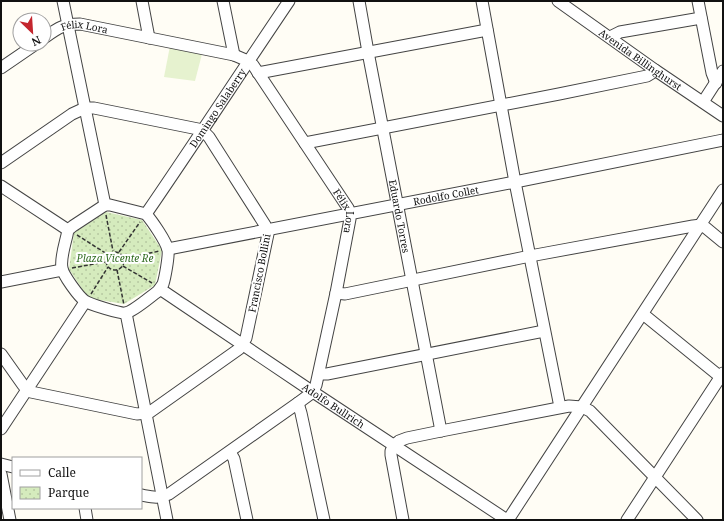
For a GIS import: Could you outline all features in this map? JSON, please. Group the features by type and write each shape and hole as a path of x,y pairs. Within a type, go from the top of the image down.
{"street":[{"path":"63,1 105,205"},
{"path":"142,1 149,38"},
{"path":"223,1 234,55"},
{"name":"Domingo Salaberry","path":"146,214 289,1"},
{"name":"Eduardo Torres","path":"359,1 441,430"},
{"path":"482,1 515,182 560,407"},
{"name":"Avenida Billinghurst","path":"558,1 569,5 655,70 723,116"},
{"path":"698,1 700,18 712,73 716,83"},
{"path":"610,37 620,32 700,18"},
{"name":"Félix Lora","path":"52,32 68,24 80,24 234,55 248,61 253,65 350,213 336,293 319,374 313,392"},
{"path":"258,73 487,30"},
{"path":"1,68 24,52"},
{"path":"305,143 383,129 647,76 655,70"},
{"path":"704,102 723,71"},
{"path":"1,163 72,114 85,108 94,108 202,131"},
{"name":"Francisco Bollini","path":"202,131 209,137 265,225 268,234 246,338 243,344"},
{"name":"Rodolfo Collet","path":"168,249 723,140"},
{"path":"1,186 68,230"},
{"path":"508,520 723,190"},
{"path":"105,205 146,214 168,249 163,282 160,289 138,306 126,313 85,302 64,275 62,270 61,261 68,230 105,205"},
{"path":"336,293 345,294 530,256 693,226 701,225 723,242"},
{"path":"1,282 62,270"},
{"name":"Adolfo Bullrich","path":"160,289 508,520"},
{"path":"1,429 85,302"},
{"path":"126,313 167,520"},
{"path":"627,520 722,377 643,314"},
{"path":"319,374 327,374 544,331"},
{"path":"1,354 26,390 137,414 150,412 163,404 239,349 243,344"},
{"path":"142,495 155,498 169,494 313,392"},
{"path":"298,403 302,413 324,520"},
{"path":"403,520 392,462 392,451 394,445 399,441 441,430 569,406 582,407 590,410 697,520"},
{"path":"230,452 234,459 246,520"},
{"path":"1,464 12,467"},
{"path":"1,474 10,520"},
{"path":"85,509 88,520"}],"path":[{"path":"105,205 113,251"},
{"path":"119,252 146,214"},
{"path":"68,230 108,255"},
{"path":"125,258 168,249"},
{"path":"113,251 119,252 122,253 125,258 123,266 117,270 111,269 108,267 106,262 108,255 113,251"},
{"path":"62,270 106,262"},
{"path":"123,266 160,289"},
{"path":"85,302 108,267"},
{"path":"117,270 126,313"}],"green space":[{"path":"170,46 202,54 195,81 164,77"},
{"name":"Plaza Vicente Re","path":"106,212 142,220 162,250 155,285 124,304 88,298 69,269 74,233"}]}
